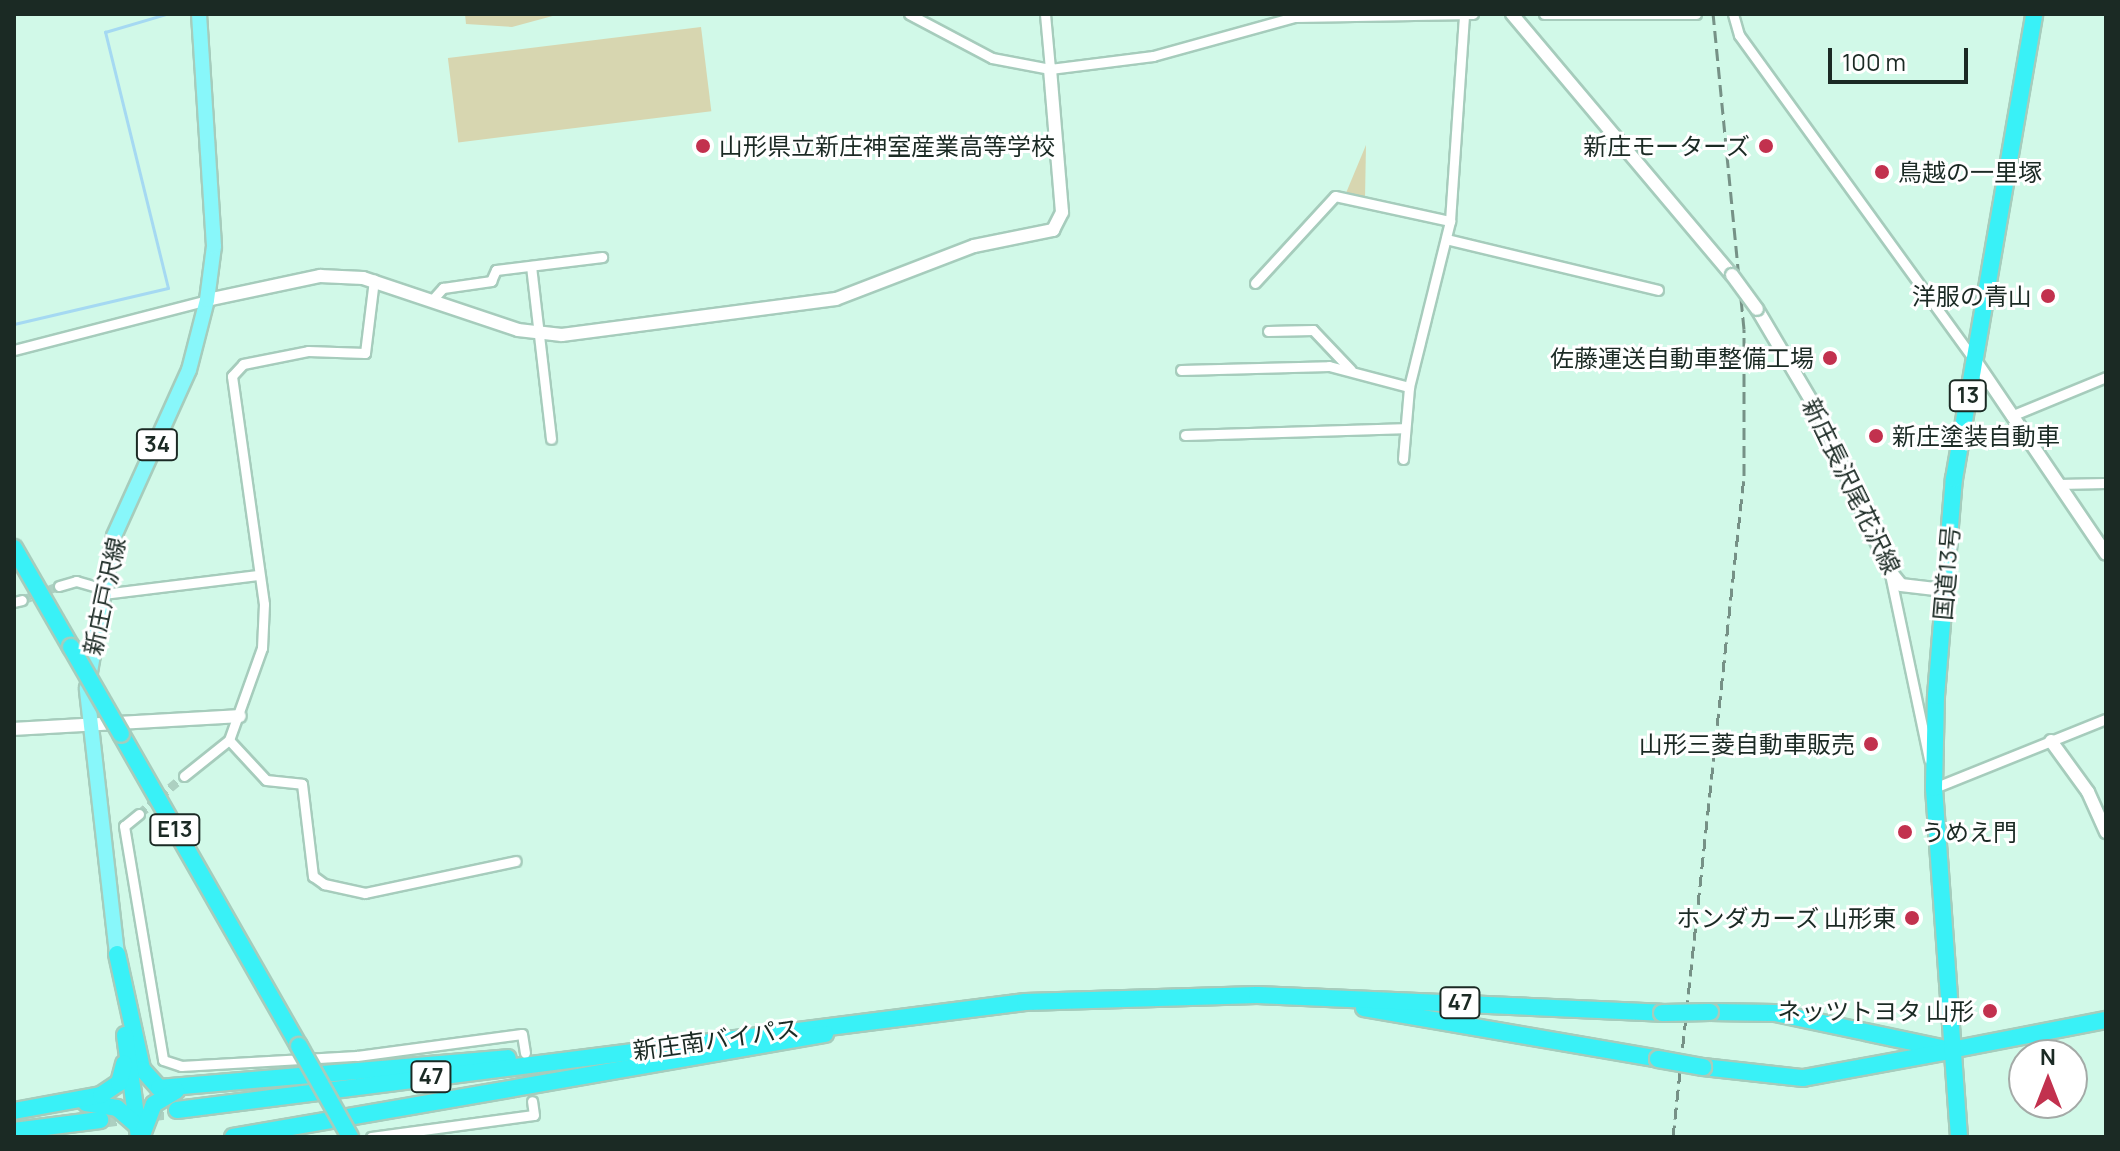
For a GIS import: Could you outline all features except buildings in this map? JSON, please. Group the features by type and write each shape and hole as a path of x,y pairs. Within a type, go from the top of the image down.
{"highway":[{"name":"国道13号","path":"1959,1137 1934,785 1944,590 1974,359 2034,14"},
{"name":"E13","path":"14,548 350,1137"},
{"name":"34","path":"117,954 130,1040"},
{"name":"47","path":"1258,998 1381,1010 1703,1067 1803,1078 2106,1020"},
{"name":"47","path":"913,1015 1080,1003 1258,998 1662,1013 1775,1013 1951,1050"},
{"path":"140,1131 159,1099 187,1089 913,1015"},
{"path":"233,1137 913,1015"},
{"name":"新庄南バイパス","path":"177,1110 913,1015"},
{"path":"130,1040 140,1131"},
{"path":"130,1040 149,1080 187,1089"},
{"path":"57,1105 115,1088 130,1040"},
{"path":"296,1047 339,1137"},
{"path":"14,1111 99,1103 140,1131 160,1137"},
{"path":"14,1131 100,1120"}],"main road":[{"name":"新庄戸沢線","path":"117,954 88,720 114,536 189,370 207,300 214,246 199,14"}],"street":[{"path":"909,14 979,53 1050,69 1153,56 1295,17 1469,16 1450,221 1409,387 1402,428 1403,459"},
{"path":"14,350 207,300 320,276 374,280 538,331 599,333 836,299 974,246 1053,230 1062,212 1045,14"},
{"name":"新庄長沢尾花沢線","path":"1512,14 1732,275 1757,309 1819,414 1889,570 1901,585 1944,590"},
{"path":"1544,14 1696,14"},
{"path":"1733,14 1739,35 1974,359 2106,554"},
{"path":"1255,283 1335,196 1450,221"},
{"path":"1446,239 1658,290"},
{"path":"433,299 443,288 491,281 496,270 602,257"},
{"path":"531,266 551,439"},
{"path":"184,776 229,740 262,648 258,575 232,376 243,364 308,351 365,353 374,280"},
{"path":"1268,331 1313,330 1351,370"},
{"path":"1181,370 1351,370 1409,387"},
{"path":"2011,416 2106,377"},
{"path":"1185,435 1402,428"},
{"path":"2058,484 2106,483"},
{"path":"1889,570 1934,785 2106,719"},
{"path":"59,586 76,581 104,591 258,575"},
{"path":"14,729 88,720 240,716"},
{"path":"229,740 266,780 302,784 313,876 324,884 365,893 516,861"},
{"path":"2051,741 2101,802 2106,832"},
{"path":"139,814 124,826 163,1060 191,1066 369,1056 522,1034 525,1053"},
{"path":"371,1137 534,1115 532,1101"}],"green space":[{"path":"465,14 560,14 512,27 466,24"},
{"path":"701,27 711,111 458,142 448,58"},
{"path":"1366,145 1365,198 1349,196 1346,193"}],"waterway":[{"path":"14,324 168,288 105,32 166,14"}],"tunnel":[{"path":"22,600 59,586"},
{"path":"139,814 184,776"},
{"path":"100,1120 177,1110"}],"railway":[{"path":"1673,1137 1744,476 1744,329 1713,14"}],"place":[{"name":"山形県立新庄神室産業高等学校","path":"703,146"},
{"name":"新庄モーターズ","path":"1766,146"},
{"name":"鳥越の一里塚","path":"1882,172"},
{"name":"洋服の青山","path":"2048,296"},
{"name":"佐藤運送自動車整備工場","path":"1830,358"},
{"name":"新庄塗装自動車","path":"1876,436"},
{"name":"山形三菱自動車販売","path":"1871,744"},
{"name":"うめえ門","path":"1905,832"},
{"name":"ホンダカーズ 山形東","path":"1912,918"},
{"name":"ネッツトヨタ 山形","path":"1990,1011"}]}
